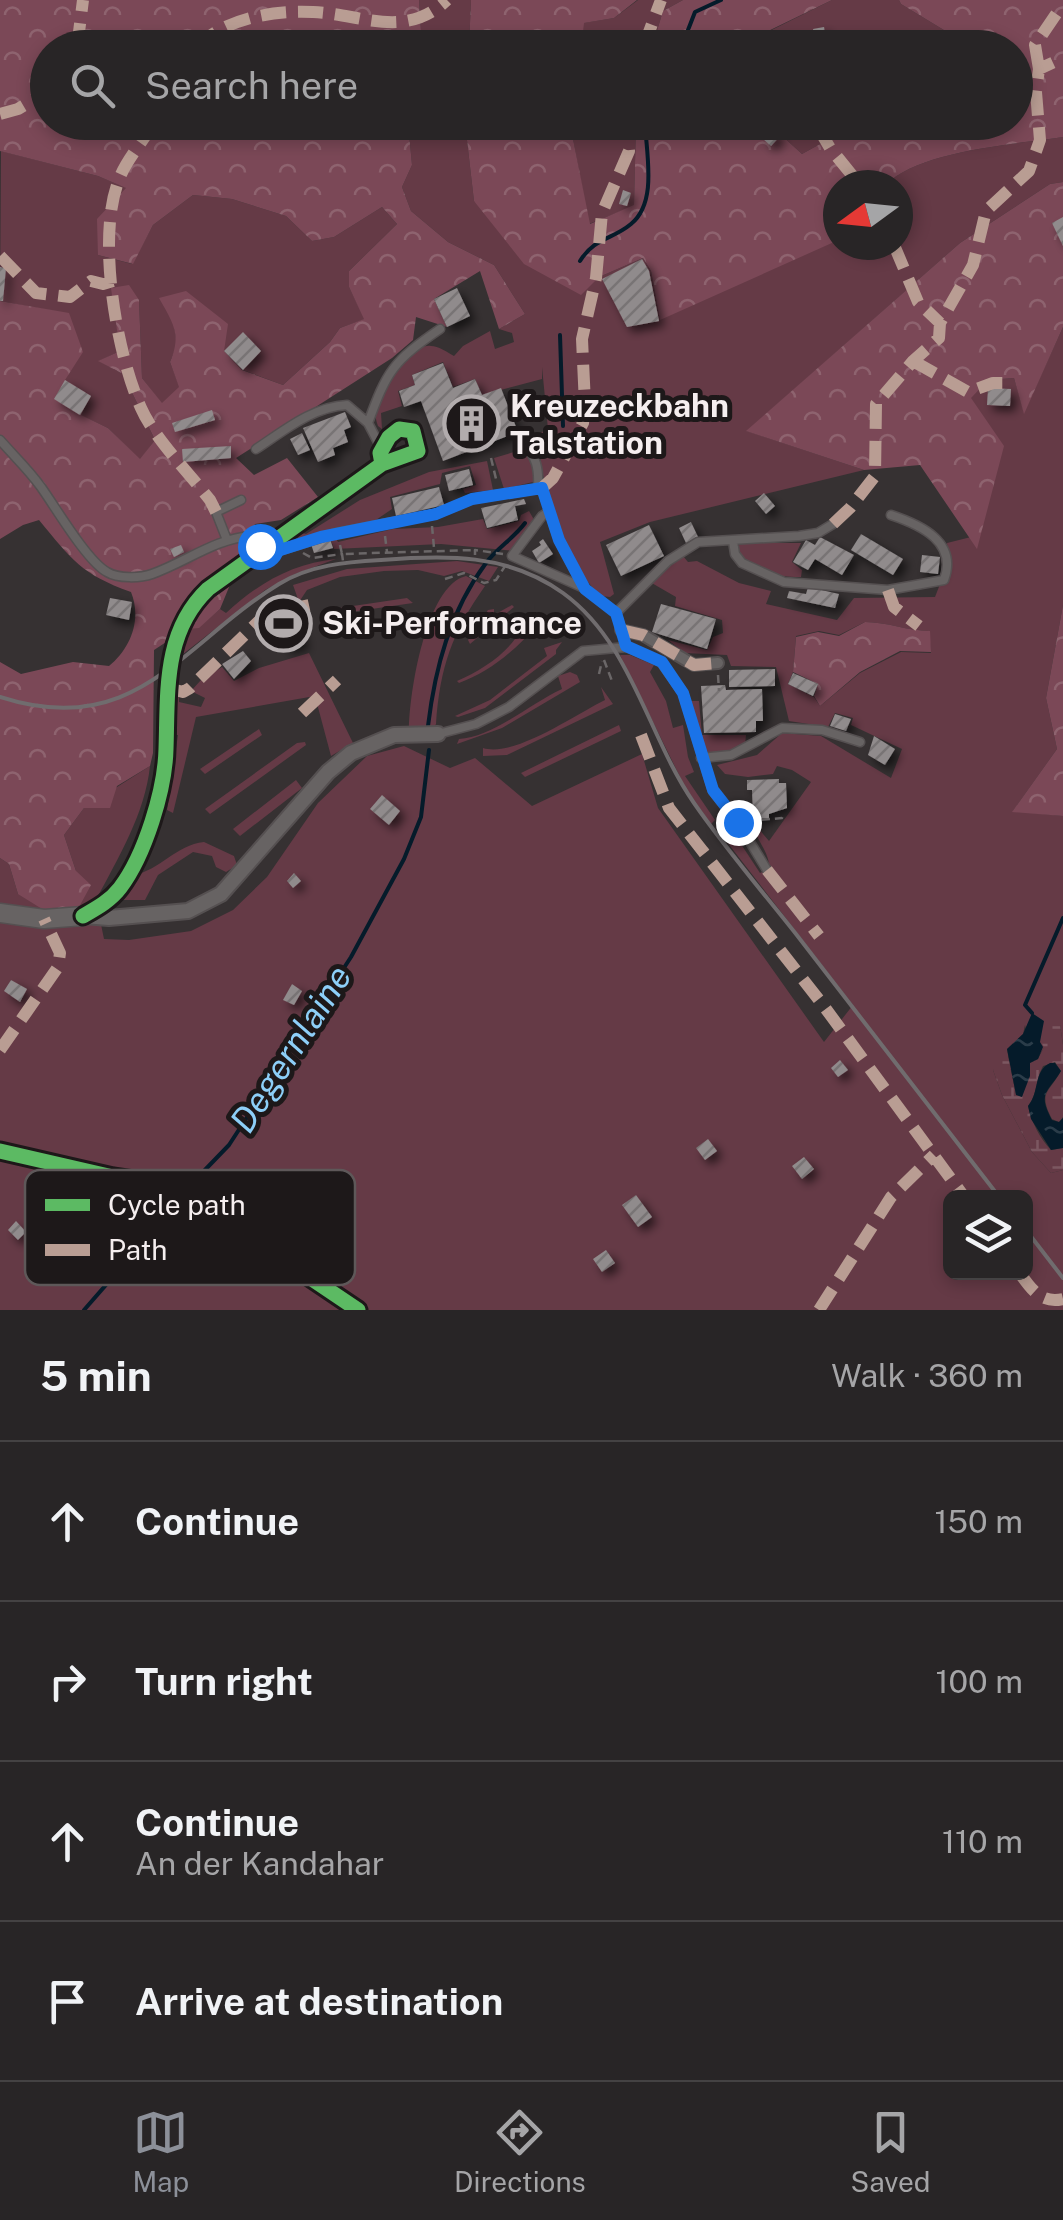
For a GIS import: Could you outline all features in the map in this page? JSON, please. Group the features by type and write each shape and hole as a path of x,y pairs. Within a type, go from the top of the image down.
{"street":[{"path":"83,916 105,903 121,886 156,808 166,752 168,688 182,619 208,589 382,464 418,452 413,431 399,429 381,448 382,464"},
{"path":"622,630 643,635 694,666 718,663"},
{"path":"0,913 44,919 188,911 221,894 328,772 351,753 394,735 438,734"}],"lane":[{"path":"368,423 375,398 392,366 440,329"},
{"path":"256,449 310,414 330,406 347,405 368,423 381,448"},
{"path":"0,440 108,574 146,576 227,540 252,536 260,552 430,515 472,499 542,488 548,512 585,589"},
{"path":"522,444 532,450 536,460 538,488"},
{"path":"227,540 216,512 241,500"},
{"path":"548,512 512,556 585,589 616,613 626,646"},
{"path":"732,541 742,563 784,582 888,590 944,580 948,555 938,540 914,522 891,514"},
{"path":"616,613 680,552 698,542 818,533 833,524"},
{"path":"438,734 476,724 510,707 583,651 626,646 662,662 683,693 713,790 767,870"},
{"path":"701,758 731,755 782,728 822,730 860,742"}],"path":[{"path":"491,458 500,494"},
{"path":"430,515 434,549"},
{"path":"383,525 387,552"},
{"path":"295,546 312,558 434,549 501,553"},
{"path":"341,548 342,560"},
{"path":"445,579 468,574 484,583 496,580 512,556"},
{"path":"598,674 606,648"},
{"path":"603,660 612,681"},
{"path":"718,663 719,691"},
{"path":"738,822 782,818 782,813"},
{"path":"704,852 708,848"}],"green space":[{"path":"0,0 419,0 421,30 30,30 30,140 410,140 412,165 402,187 411,211 448,242 494,265 525,314 499,329 480,271 434,299 447,327 416,317 413,340 392,358 236,458 254,475 287,458 318,497 281,520 255,524 220,609 199,628 186,629 154,650 150,766 117,786 110,808 84,808 64,835 76,871 91,885 79,907 47,912 18,894 9,864 0,858 0,662 21,674 73,662 109,666 129,642 135,612 131,592 100,579 79,564 39,520 0,539 0,301 69,313 83,352 65,380 91,396 81,415 108,428 140,459 155,440 123,374 98,361 120,351 111,288 129,285 139,300 142,378 162,403 179,387 170,362 174,329 159,298 186,291 228,324 224,351 242,370 283,385 340,328 364,319 349,287 349,271 397,224 382,207 334,237 312,241 286,216 232,199 193,195 153,225 133,264 98,255 97,219 126,188 98,176 0,151"},
{"path":"419,0 471,0 470,30 421,30"},
{"path":"471,0 637,0 614,18 584,23 583,30 470,30"},
{"path":"638,0 683,0 663,11 657,30 582,30 583,23 614,18"},
{"path":"683,0 832,0 770,30 657,30 663,11"},
{"path":"832,0 899,0 944,30 771,30"},
{"path":"899,0 1063,0 1063,137 943,157 907,170 823,170 823,247 660,320 651,271 643,258 599,277 581,295 524,264 474,201 467,140 573,140 590,224 634,205 636,140 787,140 802,154 827,140 1033,140 1033,30 944,30"},
{"path":"1063,137 1063,182 1050,184 960,243 747,431 864,470 650,522 600,542 614,594 610,597 601,596 579,569 558,523 543,475 532,437 548,429 542,367 542,379 482,395 475,379 453,387 443,362 412,375 415,385 398,391 402,406 381,413 382,429 378,426 375,410 379,394 408,356 431,346 454,356 463,346 490,331 495,349 514,342 512,333 499,329 525,314 494,265 448,242 411,211 402,187 412,165 410,140 467,140 474,201 599,277 643,258 651,271 660,319 823,245 823,260 913,260 913,170 907,170 969,151"},
{"path":"573,140 636,140 634,206 589,224"},
{"path":"787,140 827,140 802,154"},
{"path":"1,151 98,176 127,188 98,255 132,264 153,225 193,195 232,199 286,216 312,241 334,237 382,207 397,224 349,271 349,287 365,319 340,328 283,385 243,370 224,351 174,325 177,345 170,362 180,388 162,404 142,378 139,300 112,288 120,351 99,361 123,374 155,440 140,460 108,428 80,415 65,380 69,314 0,301"},
{"path":"1063,182 1063,327 1024,414 1014,378 988,380 971,398 1004,446 977,549 920,465 864,470 746,431 960,243 1050,184"},
{"path":"1063,327 1063,605 1046,698 1057,749 1013,811 1063,816 1063,1045 1060,1025 1034,1062 1025,1025 1023,1034 1007,1049 1009,1062 993,1070 1032,1152 1051,1173 1063,1170 1063,1310 0,1310 0,858 9,864 18,894 76,871 64,835 84,808 150,766 137,818 96,900 104,939 129,940 191,931 233,910 267,877 318,803 367,756 404,746 450,768 475,758 532,806 642,754 658,808 824,1042 853,1005 727,842 739,841 760,873 769,868 753,822 769,841 811,782 777,766 773,774 748,777 725,774 717,765 757,755 782,733 821,736 891,778 902,749 851,725 853,718 835,713 828,727 789,721 776,667 731,666 727,655 685,653 668,640 707,650 713,637 723,633 722,620 675,606 676,597 650,582 683,556 688,562 697,561 739,583 771,591 766,604 837,620 854,598 935,597 949,561 947,543 971,537 970,398 988,380 1014,378 1024,412","holes":["865,622 929,631 931,653 901,652 860,673 820,706 814,697 788,684 796,636 819,631 839,635"]},
{"path":"521,450 533,463 533,482 504,489 494,458"},
{"path":"487,461 493,490 465,493 463,489 476,485 470,466 442,473 440,484 390,497 392,509 370,524 296,540 298,532 306,534 360,500 429,472"},
{"path":"529,511 533,518 531,531 514,551 441,544 334,549 330,538 335,537 338,542 393,529 483,519 487,529 519,521"},
{"path":"801,543 792,562 802,570 801,577 773,574 751,564 737,551 738,545"},
{"path":"336,559 265,590 178,658 186,629 199,627 220,609 226,613 276,577 305,565"},
{"path":"457,561 498,567 489,581 462,571 444,576 418,570 340,577 307,590 299,602 293,585 347,569"},
{"path":"466,576 485,586 450,651 436,724 433,729 409,730 416,668 430,619 452,584"},
{"path":"407,598 413,603 323,616 326,610"},
{"path":"512,605 470,644 468,640 488,610 494,609 494,615"},
{"path":"1063,605 1063,816 1012,812 1057,749 1046,698"},
{"path":"865,622 930,631 931,652 900,651 860,672 820,706 814,696 818,684 793,672 796,637 818,632 839,636"},
{"path":"536,626 491,667 470,679 457,681 494,660 521,629"},
{"path":"562,642 556,654 485,708 455,716 490,700 547,656 544,648"},
{"path":"309,653 353,743 331,756 315,696 196,717 173,813 167,810 178,735 170,735 172,695 179,694 179,702 201,707 205,698 191,691 222,667 234,681 259,668"},
{"path":"620,655 654,665 650,672 666,701 673,728 683,725 694,772 685,776 715,820 711,824 685,787"},
{"path":"570,672 580,682 502,728 457,744 459,739 485,733 562,689 558,676"},
{"path":"601,687 613,704 507,755 483,756 483,748 511,747 528,741 605,700"},
{"path":"690,701 699,701 702,735 746,735 745,745 725,752 705,751 693,722"},
{"path":"619,725 621,731 525,777 521,773"},
{"path":"259,729 262,735 205,774 200,769"},
{"path":"305,742 210,814 205,809 297,743"},
{"path":"296,780 302,788 240,836 233,829"},
{"path":"204,842 234,856 237,865 226,872 216,867 212,856 193,852 158,875 145,900 120,900 134,875"},
{"path":"1044,1022 1060,1025 1063,1117 1059,1122 1052,1119 1046,1103 1047,1093 1061,1071 1055,1062 1043,1066 1028,1106 1036,1130 1047,1146 1051,1150 1063,1148 1063,1170 1051,1173 1032,1152 993,1070 1006,1048 1016,1094 1022,1097 1030,1063 1038,1059 1044,1047"},
{"path":"1034,1062 1022,1097 1016,1094 1011,1069 1030,1068"}],"water":[{"path":"1032,1013 1044,1021 1040,1042 1043,1047 1038,1059 1030,1063 1022,1097 1016,1095 1007,1049 1023,1034"},
{"path":"1050,1063 1061,1071 1046,1093 1045,1104 1052,1120 1059,1122 1063,1118 1063,1148 1051,1150 1031,1119 1028,1106 1041,1071"}],"building":[{"path":"623,190 631,193 627,206 619,204"},
{"path":"1063,217 1063,246 1052,223"},
{"path":"642,259 649,271 659,321 627,327 602,279"},
{"path":"0,267 6,268 3,301 0,301"},
{"path":"457,288 470,316 447,327 434,299"},
{"path":"243,332 261,351 243,370 224,351"},
{"name":"Kreuzeckbahn Talstation","path":"443,363 453,388 475,379 482,395 501,388 518,432 443,461 421,401 404,407 399,391 415,385 412,375"},
{"path":"65,380 91,396 80,415 54,399"},
{"path":"988,388 1011,389 1010,406 987,405"},
{"path":"212,410 215,420 175,432 172,423"},
{"path":"345,412 351,427 344,430 348,442 333,448 335,455 318,462 303,428"},
{"path":"302,433 310,450 298,455 290,439"},
{"path":"231,446 231,458 183,462 182,449"},
{"path":"469,469 473,485 449,491 445,475"},
{"path":"439,487 444,505 396,516 392,498"},
{"path":"764,493 775,506 766,514 755,501"},
{"path":"524,499 526,504 515,506 518,520 487,528 481,508"},
{"path":"691,522 698,537 686,543 679,528"},
{"path":"649,525 664,556 621,576 606,545"},
{"path":"861,534 903,559 893,575 851,550"},
{"path":"820,537 854,555 842,575 815,559 808,570 793,562 806,540 815,545"},
{"path":"330,539 333,548 314,553 311,544"},
{"path":"543,539 553,554 539,563 532,551"},
{"path":"181,545 184,552 174,557 170,549"},
{"path":"922,555 940,557 938,574 920,572"},
{"path":"808,587 839,594 835,608 787,598 789,591 806,594"},
{"path":"110,598 132,602 129,620 106,615"},
{"path":"661,604 716,619 707,649 652,632"},
{"path":"295,614 304,644 286,649 282,638 273,640 268,622"},
{"path":"243,651 251,661 234,679 222,664"},
{"path":"775,669 775,686 729,687 729,670"},
{"path":"793,673 818,684 813,696 788,684"},
{"path":"725,685 726,690 762,689 763,721 756,721 756,732 704,733 701,686"},
{"path":"835,714 851,719 846,731 830,726"},
{"path":"874,736 895,749 885,765 868,755"},
{"path":"779,779 779,783 786,783 787,808 769,814 769,818 753,819 752,790 747,790 747,780"},
{"path":"382,795 400,811 389,825 370,809"},
{"path":"294,873 301,881 293,888 287,881"},
{"path":"11,980 27,989 20,1002 4,991"},
{"path":"292,984 302,991 294,1005 283,1000"},
{"path":"840,1060 848,1070 838,1077 831,1068"},
{"path":"708,1139 717,1151 705,1160 696,1148"},
{"path":"804,1157 814,1169 802,1179 792,1166"},
{"path":"636,1195 652,1217 638,1227 622,1205"},
{"path":"16,1221 25,1233 18,1240 8,1230"},
{"path":"606,1250 615,1263 602,1272 593,1259"}],"waterway":[{"name":"Degernlaine","path":"688,30 695,12 721,0"},
{"name":"Degernlaine","path":"580,261 592,247 624,229 639,215 648,190 646,140"},
{"name":"Degernlaine","path":"560,335 563,426"},
{"name":"Degernlaine","path":"428,726 440,662 463,601 486,563 525,523"},
{"name":"Degernlaine","path":"205,1170 229,1145 351,957 404,859 421,817 429,750"},
{"path":"1032,1013 1025,1005 1063,918"},
{"name":"Degernlaine","path":"84,1310 106,1285"}],"railway":[{"path":"0,697 47,707 87,706 122,696 154,679 279,584 328,566 405,558 452,558 498,564 542,580 587,614 606,637 694,803 994,1190"},
{"path":"1033,1239 1063,1278"}],"marked path":[{"path":"79,30 83,0"},
{"path":"219,30 250,18 282,13 313,12 399,22 431,12 447,0"},
{"path":"650,30 661,0"},
{"path":"1039,69 1035,45 1063,4"},
{"path":"833,524 875,476 876,404 939,338 940,323 973,265 986,211 1029,171 1040,140 1036,92 1039,69 1063,58"},
{"path":"0,114 30,102"},
{"path":"142,140 121,174 112,206 109,264 117,327 141,408 216,512"},
{"path":"542,488 553,478 583,423 582,339 596,278 602,213 629,151 628,140"},
{"path":"825,140 848,170"},
{"path":"0,256 36,293 70,297 91,281 113,281"},
{"path":"900,260 918,302 940,323"},
{"path":"913,361 968,392 993,383 1013,383"},
{"path":"888,590 894,607 919,626"},
{"path":"168,688 183,692 190,688 260,620 309,605"},
{"path":"621,630 643,635 694,665 718,663"},
{"path":"302,713 337,680"},
{"path":"641,735 669,808 823,1005 959,1190"},
{"path":"767,870 819,936"},
{"path":"0,1050 58,967 60,953 44,919"},
{"path":"819,1310 891,1197 934,1155"},
{"path":"1025,1280 1043,1297 1063,1299"}],"cycle path":[{"path":"83,916 120,888 138,858 152,821 165,765 171,663 175,643 193,606 208,589 382,464 418,451 413,431 399,429 389,437 380,453 382,464"},
{"path":"0,1151 83,1170"},
{"path":"321,1285 358,1310"}],"place":[{"name":"Kreuzeckbahn Talstation","path":"471,424"},
{"name":"Ski-Performance","path":"283,623"}],"route":[{"path":"260,546 260,552 274,552 321,537 436,514 472,499 542,488 559,540 585,589 616,613 626,646 662,662 683,693 713,790 738,822"}]}
